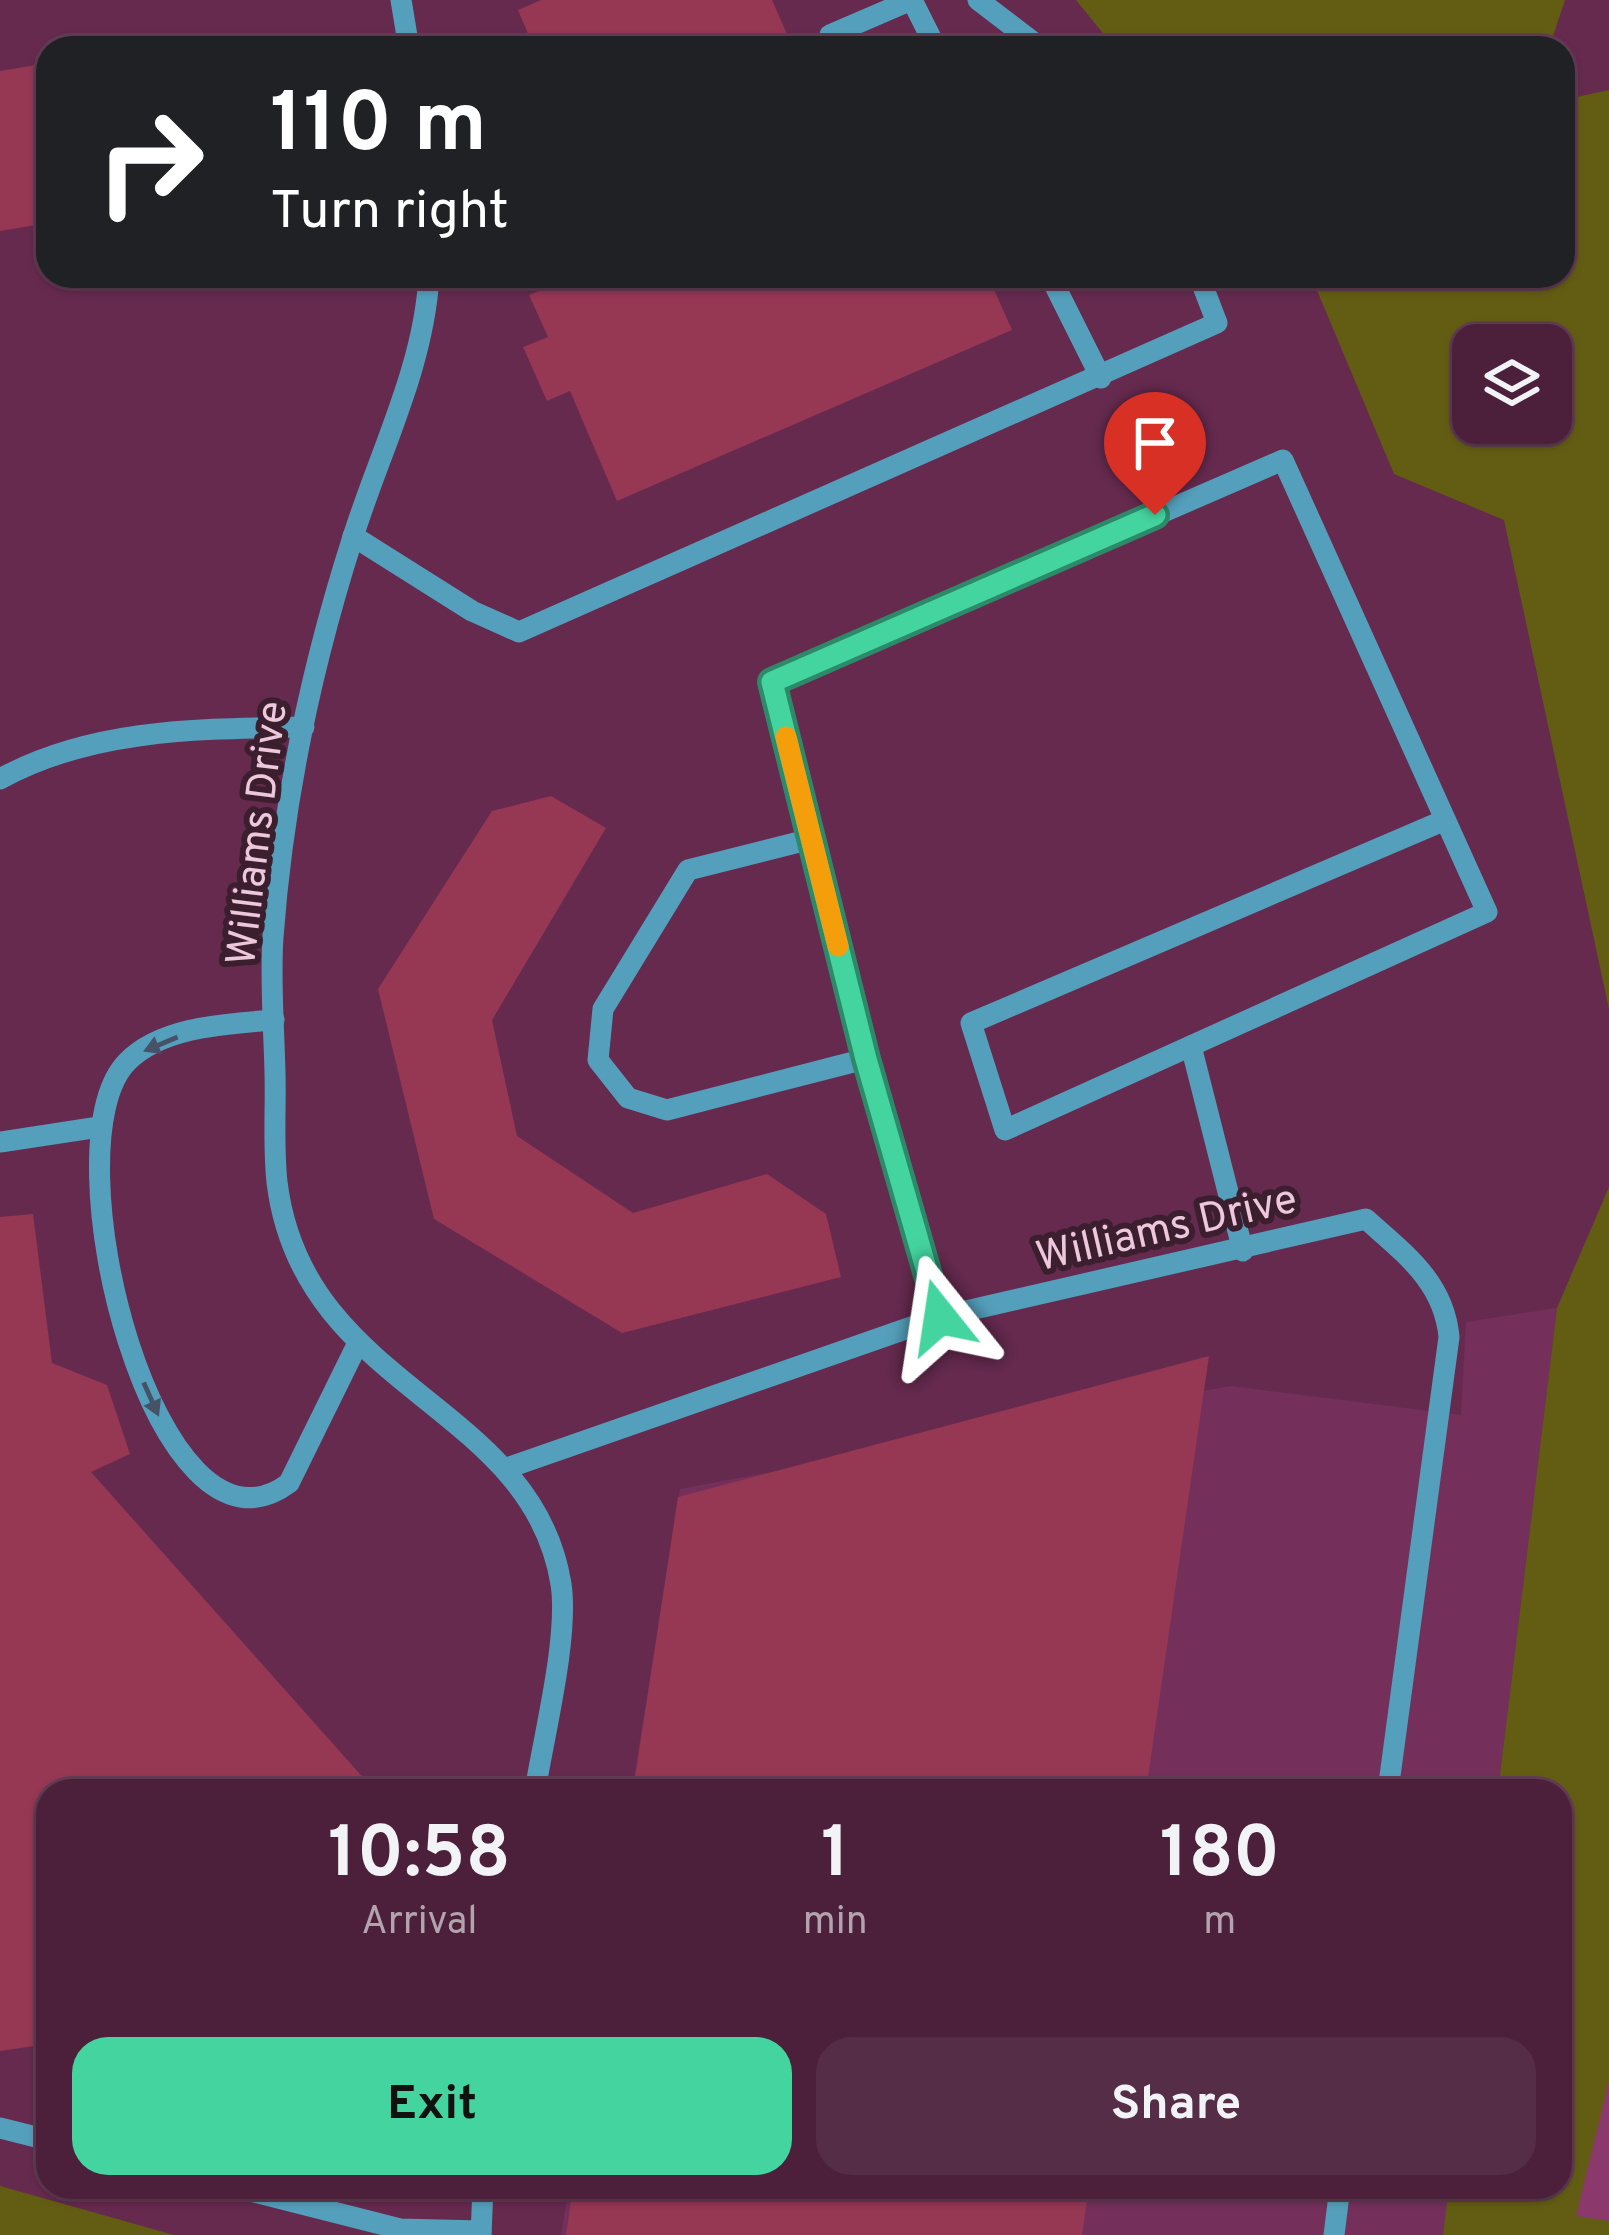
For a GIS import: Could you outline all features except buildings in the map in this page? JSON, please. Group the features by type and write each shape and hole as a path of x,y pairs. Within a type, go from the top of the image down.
{"street":[{"path":"401,0 407,36"},
{"path":"830,35 911,0 930,36"},
{"path":"978,0 1025,36"},
{"name":"Williams Drive","path":"427,288 412,370 353,536 304,727 273,939 277,1181 288,1232 308,1280 358,1345 507,1468 551,1541 561,1587 537,1779"},
{"path":"1056,288 1101,378"},
{"path":"353,536 472,611 519,632 1217,323 1204,288"},
{"path":"940,1317 866,1059 772,682 1282,460 1487,912 1006,1130 971,1023 1445,820"},
{"path":"0,779 65,752 128,737 304,727"},
{"path":"812,838 688,871 603,1009 598,1060 628,1098 667,1110 866,1059"},
{"path":"274,1020 210,1026 157,1043 129,1059 112,1082 99,1127 115,1298 132,1356 183,1457 208,1482 236,1498 276,1493 289,1483 358,1345"},
{"path":"1191,1046 1243,1251"},
{"path":"0,1142 99,1127"},
{"name":"Williams Drive","path":"507,1468 940,1317 1243,1251 1366,1219 1420,1268 1446,1307 1449,1337 1390,1779"},
{"path":"0,2128 36,2137"},
{"path":"299,2199 400,2229 481,2233 482,2199"},
{"path":"1334,2235 1338,2199"}],"shaded area":[{"path":"1076,0 1565,0 1553,36 1105,36"},
{"path":"1609,90 1609,1009 1504,520 1394,474 1316,288 1575,288 1575,97"},
{"path":"1609,1187 1609,2235 1443,2235 1448,2199 1572,2199 1572,1779 1499,1779 1557,1308"},
{"path":"1557,1308 1499,1779 634,1779 680,1489 1230,1386 1461,1415 1466,1322"},
{"path":"1609,2081 1609,2221 1576,2216"},
{"path":"0,2186 174,2235 0,2235"},
{"path":"567,2199 1448,2199 1443,2235 561,2235"}],"slow traffic":[{"path":"786,737 838,946"}],"route":[{"path":"940,1317 866,1059 772,682 1155,515"}]}
